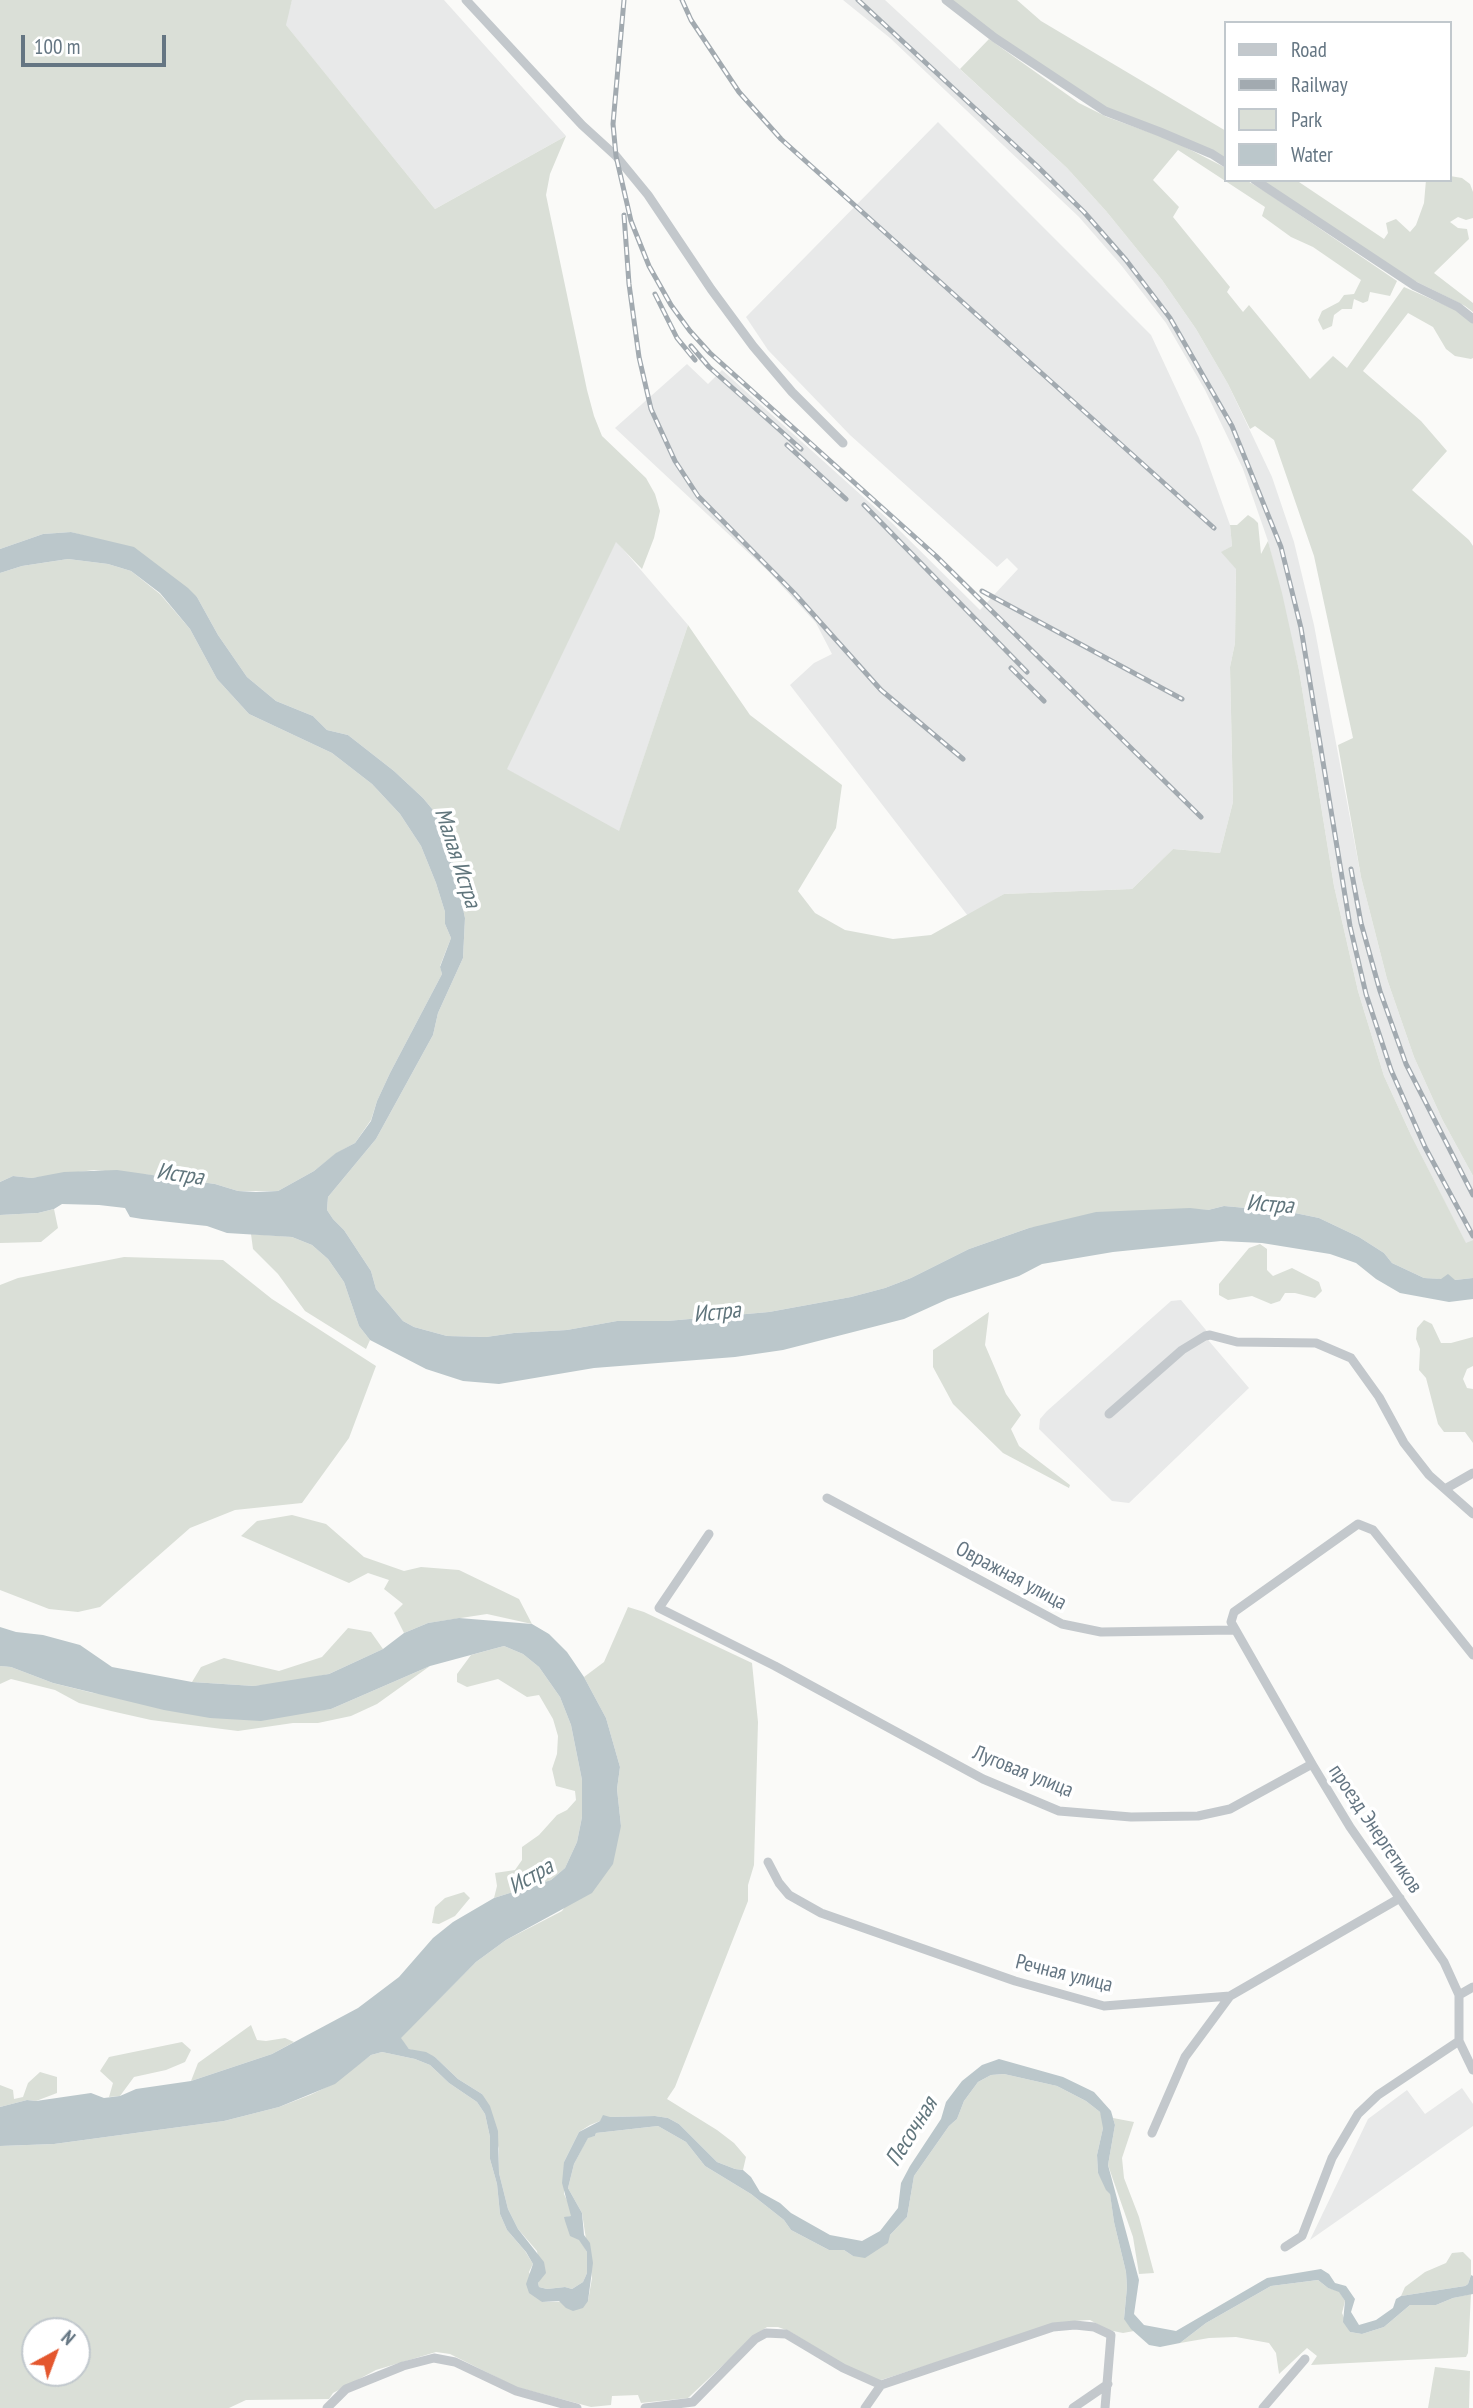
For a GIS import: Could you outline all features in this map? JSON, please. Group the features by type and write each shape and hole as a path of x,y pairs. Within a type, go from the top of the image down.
{"street":[{"path":"466,0 582,125 616,156 648,195 753,346 792,392 843,443"},
{"path":"946,0 995,38 1105,111 1212,154 1224,162"},
{"path":"1258,182 1415,286 1458,307 1473,319"},
{"path":"1109,1414 1182,1350 1205,1336 1237,1342 1316,1343 1351,1359 1379,1397 1404,1443 1429,1475 1473,1514"},
{"path":"1444,1489 1473,1473"},
{"name":"Овражная улица","path":"827,1498 1062,1624 1101,1632 1234,1630"},
{"path":"1234,1630 1231,1622 1234,1612 1359,1524 1373,1530 1380,1537 1473,1655"},
{"name":"Луговая улица","path":"709,1534 659,1608 775,1666 983,1779 1059,1811 1131,1817 1198,1816 1230,1809 1312,1765"},
{"name":"проезд Энергетиков","path":"1234,1630 1350,1826 1444,1962 1460,1995 1459,2041 1473,2070"},
{"name":"Речная улица","path":"768,1862 789,1895 821,1913 1015,1981 1104,2006 1230,1996 1400,1898"},
{"path":"1460,1995 1473,1987"},
{"path":"1152,2133 1185,2057 1230,1996"},
{"path":"1285,2247 1302,2236 1332,2158 1358,2114 1378,2095 1459,2041"},
{"path":"865,2408 881,2385 1054,2327 1075,2325 1094,2327 1111,2335 1105,2408"},
{"path":"645,2408 696,2405 755,2339 766,2333 786,2334 842,2368 881,2385"},
{"path":"327,2408 346,2389 403,2366 434,2358 455,2362 516,2391 577,2408"},
{"path":"1263,2408 1305,2359"},
{"path":"1073,2408 1108,2384"}],"shaded area":[{"path":"292,0 444,0 566,136 435,209 285,24"},
{"path":"843,0 885,0 1067,168 1162,280 1196,329 1228,384 1272,477 1294,542 1314,625 1361,877 1387,979 1414,1057 1442,1119 1473,1176 1473,1240 1466,1244 1384,1076 1358,991 1334,886 1299,670 1268,541 1243,469 1205,390 1166,323 1079,217 890,38"},
{"path":"938,122 1151,335 1199,438 1230,525 1232,546 1222,552 1236,568 1235,643 1230,667 1233,802 1220,853 1173,849 1132,889 1004,894 968,916 790,685 814,663 832,654 816,623 769,572 615,428 687,364 708,384 722,370 890,521 980,610 1018,569 1007,558 997,567 850,435 768,350 746,317"},
{"path":"616,541 688,625 619,832 506,769"},
{"path":"1181,1300 1210,1335 1206,1336 1209,1341 1249,1388 1129,1503 1112,1501 1039,1429 1040,1419 1171,1301"},
{"path":"1462,2088 1473,2104 1473,2126 1310,2240 1368,2119 1407,2090 1425,2114"}],"green space":[{"path":"0,0 292,0 286,25 435,209 566,136 550,174 546,195 587,390 602,436 646,478 660,511 654,538 642,569 616,542 507,769 619,831 688,625 750,715 842,785 836,828 798,891 815,913 845,930 893,939 931,935 1004,894 1132,889 1173,849 1220,853 1233,802 1230,667 1235,643 1236,569 1221,552 1232,546 1230,525 1237,525 1248,515 1254,519 1258,523 1261,554 1268,541 1299,670 1334,886 1358,991 1384,1076 1411,1135 1466,1243 1473,1240 1473,1278 1424,1278 1392,1263 1384,1253 1359,1237 1319,1218 1290,1212 1224,1206 1208,1210 1170,1209 1029,1228 969,1249 885,1288 769,1312 667,1321 617,1321 567,1330 486,1337 447,1336 414,1327 403,1321 376,1289 371,1271 327,1210 328,1197 376,1139 433,1035 438,1013 463,958 465,918 448,839 438,816 394,771 348,735 327,730 313,716 276,701 247,677 218,635 197,597 96,539 71,532 43,534 0,549"},
{"path":"950,0 1017,0 1041,21 1224,130 1224,159 1181,145 1224,167 1224,180 1178,150 1153,180 1179,207 1173,217 1230,287 1227,292 1243,312 1249,305 1310,379 1333,356 1347,368 1404,287 1456,310 1473,321 1471,359 1455,356 1446,349 1433,327 1408,313 1363,371 1421,421 1447,451 1412,490 1473,546 1473,1176 1442,1119 1414,1057 1387,979 1361,877 1338,745 1353,738 1314,556 1274,440 1255,426 1250,429 1196,329 1162,280 1106,211 1067,168 960,69 989,39 1079,103 1107,117 1154,134 1107,109 1027,58"},
{"path":"1452,176 1462,178 1470,184 1473,192 1473,218 1466,220 1458,217 1450,222 1458,228 1467,229 1469,239 1434,273 1473,303 1473,312 1407,277 1263,182 1299,182 1384,239 1388,233 1386,223 1396,219 1410,232 1416,225 1424,203 1426,182 1452,182"},
{"path":"1227,182 1249,182 1397,281 1390,296 1370,292 1368,301 1363,303 1354,299 1352,309 1342,309 1334,315 1332,326 1323,330 1318,320 1322,311 1339,302 1344,295 1354,294 1361,280 1262,216 1265,207"},
{"path":"68,559 108,564 131,571 160,594 190,629 217,679 249,714 332,753 372,784 400,814 421,846 436,883 445,912 445,924 451,938 440,966 442,974 390,1073 371,1120 355,1143 278,1191 238,1191 215,1184 162,1176 94,1170 32,1178 13,1176 0,1182 0,573 22,566"},
{"path":"54,1209 58,1228 41,1242 0,1243 0,1215 38,1213"},
{"path":"251,1234 292,1237 312,1245 328,1259 344,1282 359,1326 370,1340 366,1349 305,1311 278,1274 253,1249"},
{"path":"1260,1244 1267,1249 1267,1270 1273,1276 1292,1268 1319,1282 1322,1291 1315,1298 1285,1293 1280,1301 1271,1304 1252,1296 1228,1300 1219,1295 1219,1284 1249,1248"},
{"path":"124,1257 223,1260 272,1299 376,1366 349,1438 302,1503 235,1510 190,1528 100,1607 78,1612 49,1609 0,1590 0,1285 18,1278"},
{"path":"989,1312 985,1345 1006,1394 1021,1415 1011,1429 1019,1446 1070,1485 1069,1488 1003,1453 953,1404 933,1367 933,1350"},
{"path":"1424,1320 1432,1324 1441,1343 1473,1337 1473,1366 1467,1369 1463,1379 1467,1388 1473,1389 1473,1443 1465,1432 1444,1432 1438,1424 1426,1378 1419,1370 1417,1328"},
{"path":"292,1515 326,1524 364,1557 404,1571 421,1567 459,1570 519,1599 532,1624 487,1614 428,1623 404,1633 394,1613 403,1604 384,1589 389,1580 368,1573 349,1583 241,1536 257,1521"},
{"path":"628,1607 752,1663 758,1722 754,1865 748,1885 748,1901 675,2087 667,2099 717,2130 746,2157 743,2170 717,2162 679,2124 668,2118 655,2116 610,2117 579,2132 564,2162 564,2194 572,2216 567,2217 587,2252 587,2273 583,2282 572,2289 547,2289 539,2287 541,2277 537,2251 518,2229 508,2209 499,2173 499,2149 482,2094 458,2079 435,2057 409,2049 400,2038 476,1962 506,1940 562,1911 621,1826 617,1789 620,1767 606,1718 584,1677 604,1662"},
{"path":"348,1628 371,1632 383,1649 329,1674 291,1682 254,1686 192,1682 201,1667 224,1658 279,1671 322,1657"},
{"path":"504,1646 523,1654 539,1667 560,1697 571,1725 582,1780 582,1817 577,1842 565,1868 551,1880 494,1898 497,1886 495,1873 515,1870 522,1860 522,1847 539,1835 557,1815 567,1810 576,1800 575,1791 556,1786 552,1769 557,1754 558,1736 553,1719 539,1695 527,1697 498,1679 467,1687 457,1682 457,1674 471,1655"},
{"path":"0,1666 11,1667 53,1683 93,1693 300,1713 331,1709 430,1666 377,1704 351,1716 318,1723 293,1723 238,1731 151,1720 111,1711 79,1703 55,1690 11,1679 0,1684"},
{"path":"464,1892 470,1898 455,1916 439,1924 432,1923 435,1907 445,1898"},
{"path":"251,2025 257,2040 285,2038 294,2042 272,2054 191,2081 198,2063"},
{"path":"182,2042 191,2050 185,2062 166,2070 134,2077 120,2096 109,2097 113,2083 100,2071 109,2057"},
{"path":"382,2052 430,2065 449,2083 477,2102 485,2114 490,2137 490,2159 497,2184 500,2214 507,2230 533,2264 529,2272 542,2302 588,2301 592,2278 582,2213 568,2188 574,2164 588,2137 595,2136 596,2133 658,2126 686,2142 705,2166 751,2194 784,2220 791,2230 829,2250 844,2250 853,2256 890,2235 907,2217 914,2176 949,2126 957,2119 964,2101 978,2082 991,2075 1004,2074 1057,2086 1086,2101 1100,2112 1103,2119 1097,2155 1098,2173 1110,2193 1126,2272 1124,2318 1134,2331 1123,2333 1108,2330 1090,2320 1073,2321 871,2381 789,2331 767,2327 688,2398 641,2403 638,2395 612,2396 611,2405 591,2407 516,2387 450,2354 436,2352 376,2370 333,2393 329,2399 246,2400 229,2408 0,2408 0,2146 54,2144 224,2121 279,2107 331,2085 371,2055"},
{"path":"40,2072 57,2077 57,2093 36,2101 27,2100 0,2107 0,2085 13,2090 14,2099 23,2097 28,2083"},
{"path":"1113,2118 1134,2122 1122,2158 1124,2178 1139,2217 1154,2273 1139,2274 1133,2237 1108,2165 1115,2125"},
{"path":"1463,2252 1471,2260 1468,2284 1401,2296 1405,2287 1425,2272 1446,2263 1452,2253"},
{"path":"1318,2280 1328,2288 1339,2291 1345,2301 1342,2313 1350,2332 1362,2334 1384,2327 1410,2305 1436,2305 1471,2294 1466,2357 1311,2365 1317,2356 1307,2348 1279,2374 1276,2353 1269,2343 1236,2337 1180,2343 1206,2323 1271,2286"},
{"path":"1435,2367 1470,2371 1469,2408 1428,2408"}],"water":[{"path":"71,532 134,547 188,588 197,597 218,635 247,677 276,701 313,716 327,730 348,735 394,771 438,816 448,839 465,918 463,958 438,1013 433,1035 376,1139 328,1197 327,1210 371,1271 376,1289 403,1321 414,1327 447,1336 486,1337 567,1330 617,1321 667,1321 769,1312 885,1288 969,1249 1029,1228 1096,1212 1190,1208 1208,1210 1224,1206 1290,1212 1319,1218 1359,1237 1384,1253 1392,1263 1424,1278 1441,1279 1448,1274 1455,1280 1473,1278 1473,1299 1449,1302 1400,1293 1356,1263 1330,1254 1262,1243 1221,1241 1113,1252 1042,1264 1019,1276 948,1299 904,1319 783,1350 735,1357 594,1368 499,1384 463,1381 426,1369 370,1340 359,1326 344,1282 328,1259 312,1245 292,1237 227,1233 207,1226 142,1219 130,1217 125,1208 99,1205 62,1204 38,1213 0,1215 0,1182 13,1176 32,1178 64,1172 117,1170 256,1192 278,1191 314,1171 336,1153 355,1143 371,1121 390,1073 442,974 440,967 451,938 445,924 445,912 436,883 421,846 400,814 372,784 332,753 249,714 217,679 190,629 160,593 131,571 108,564 68,559 22,566 0,573 0,549 43,534"},
{"path":"459,1618 532,1624 549,1634 567,1652 584,1677 606,1718 620,1767 617,1789 621,1826 613,1864 592,1893 506,1940 476,1962 401,2038 409,2049 426,2052 435,2057 458,2079 482,2094 490,2106 498,2131 499,2173 508,2209 518,2229 544,2262 546,2273 538,2283 539,2287 572,2289 583,2282 587,2273 587,2252 579,2240 570,2236 564,2217 571,2216 562,2183 564,2162 579,2132 600,2121 603,2115 668,2118 679,2124 717,2162 743,2170 760,2192 780,2203 791,2213 830,2235 862,2241 880,2231 898,2208 901,2183 941,2119 946,2102 962,2081 982,2065 999,2059 1063,2077 1094,2092 1111,2111 1115,2125 1108,2165 1139,2280 1134,2314 1144,2325 1176,2331 1267,2278 1321,2269 1329,2274 1335,2283 1346,2286 1355,2299 1351,2312 1359,2325 1376,2320 1393,2308 1396,2299 1401,2296 1465,2286 1471,2275 1473,2294 1436,2305 1410,2305 1384,2327 1362,2334 1350,2332 1343,2322 1345,2301 1339,2292 1318,2280 1271,2286 1206,2323 1180,2343 1160,2347 1149,2345 1124,2319 1126,2272 1110,2194 1098,2173 1097,2155 1103,2128 1100,2112 1086,2101 1057,2086 1004,2074 991,2075 978,2082 964,2101 957,2119 949,2126 914,2176 907,2217 890,2235 888,2243 865,2258 853,2256 844,2250 829,2250 791,2230 784,2220 751,2194 705,2166 686,2142 658,2126 596,2133 588,2138 574,2164 568,2188 582,2213 584,2235 590,2243 593,2263 588,2301 583,2308 573,2311 559,2301 542,2302 529,2293 526,2284 533,2264 507,2230 500,2214 485,2114 477,2102 449,2083 430,2065 415,2059 382,2052 371,2055 335,2084 279,2107 224,2121 54,2144 0,2146 0,2107 27,2100 91,2093 104,2098 120,2096 136,2089 191,2081 272,2054 358,2008 399,1977 433,1938 453,1922 494,1898 551,1880 565,1868 577,1842 582,1817 582,1780 571,1725 560,1697 539,1667 523,1654 504,1646 430,1666 331,1709 261,1721 210,1718 164,1710 53,1683 11,1667 0,1666 0,1627 80,1645 112,1667 192,1682 254,1686 329,1674 383,1649 404,1633 428,1623"}],"railway":[{"path":"624,0 613,124 616,156 631,221 649,266 671,305 710,353 936,556 1201,817"},
{"path":"682,0 691,20 739,92 781,139 1214,528"},
{"path":"858,0 1084,212 1126,260 1170,318 1232,426 1281,547 1301,628 1350,926 1366,994 1391,1070 1425,1147 1473,1236"},
{"path":"624,215 629,284 639,357 651,409 675,461 698,496 795,594 881,690 963,759"},
{"path":"655,294 677,338 695,360"},
{"path":"691,346 709,367 801,449"},
{"path":"787,445 846,499"},
{"path":"864,505 1027,672"},
{"path":"982,591 1182,699"},
{"path":"1011,668 1044,701"},
{"path":"1351,869 1361,923 1380,991 1406,1064 1473,1195"}],"water label":[{"name":"Малая Истра","path":"457,858"},
{"name":"Истра","path":"180,1175"},
{"name":"Истра","path":"1270,1205"},
{"name":"Истра","path":"717,1313"},
{"name":"Истра","path":"531,1877"},
{"name":"Песочная","path":"912,2132"}]}
